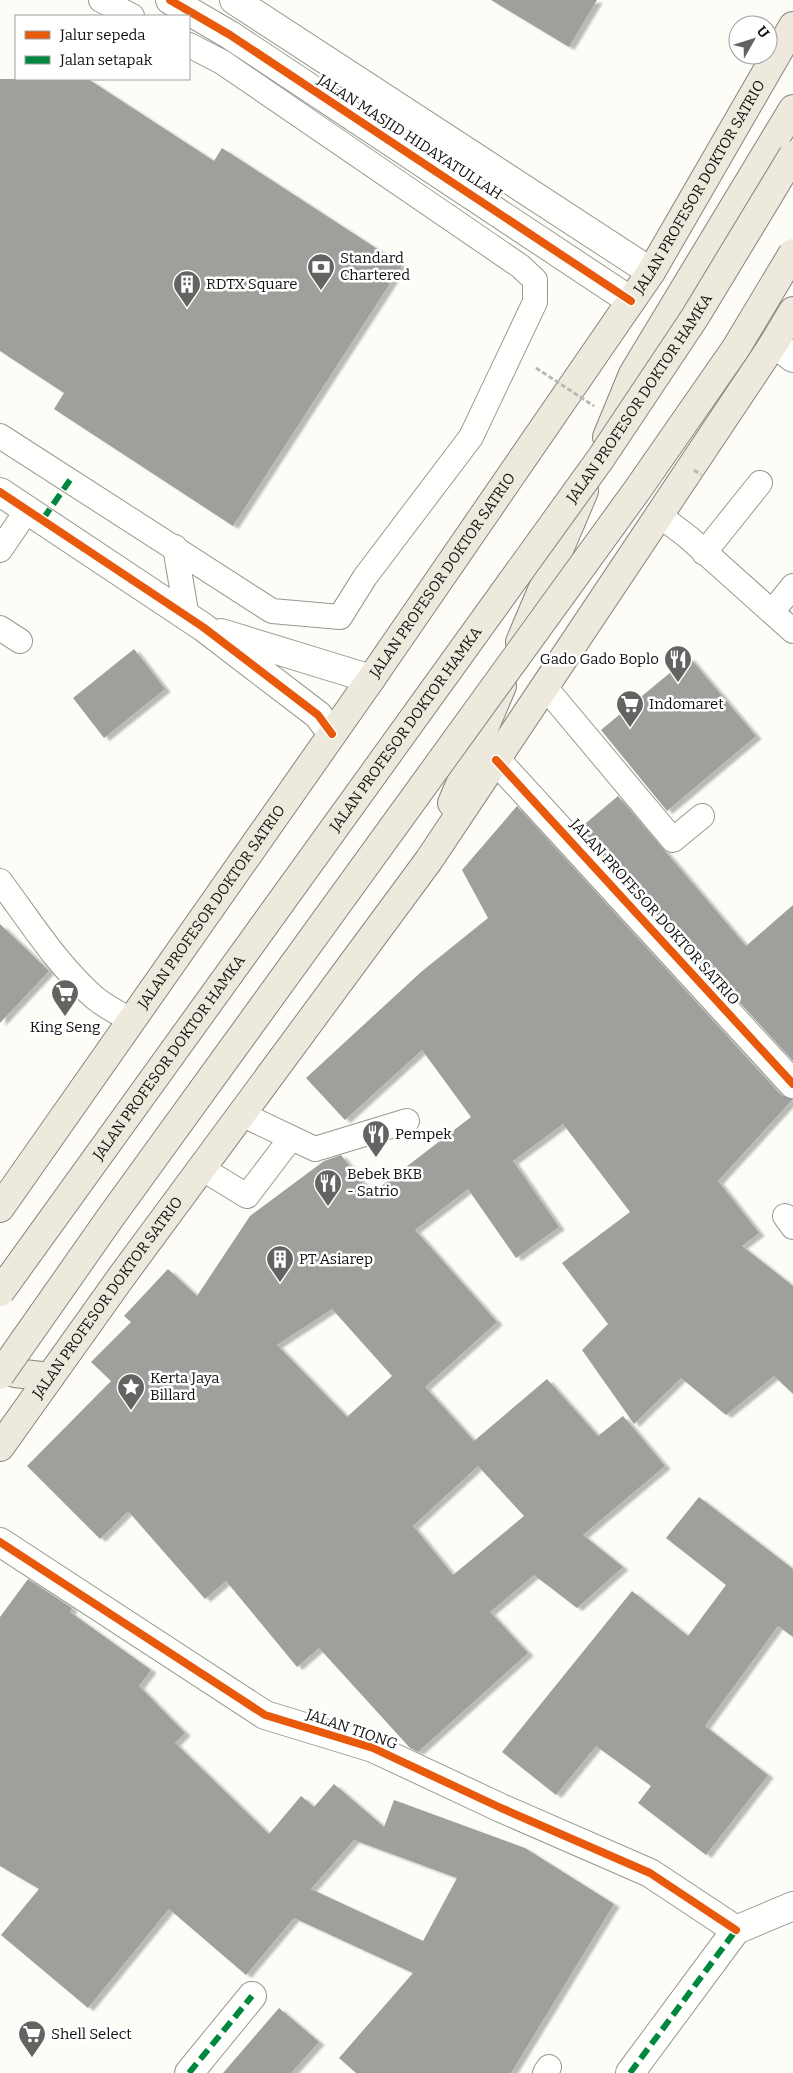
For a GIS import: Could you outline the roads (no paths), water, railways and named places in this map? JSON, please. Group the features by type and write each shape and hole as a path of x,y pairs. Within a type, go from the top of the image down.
{"main road":[{"name":"JALAN PROFESOR DOKTOR SATRIO","path":"0,1208 632,301 651,272 793,26"},
{"name":"JALAN PROFESOR DOKTOR SATRIO","path":"429,860 633,374 793,109"},
{"name":"JALAN PROFESOR DOKTOR HAMKA","path":"0,1292 601,458 695,317 793,155"},
{"path":"0,1375 110,1218 638,489 736,348 793,253"},
{"name":"JALAN PROFESOR DOKTOR SATRIO","path":"0,1447 201,1168 429,860 659,516 783,350 793,311"},
{"path":"0,1365 15,1373 50,1376"}],"street":[{"name":"JALAN MASJID HIDAYATULLAH","path":"170,0 247,46 632,301"},
{"name":"JALAN MASJID HIDAYATULLAH","path":"234,0 651,272"},
{"path":"0,492 195,622 318,715 332,734"},
{"path":"195,622 370,679"},
{"name":"JALAN PROFESOR DOKTOR SATRIO","path":"496,760 793,1084"},
{"name":"JALAN TIONG","path":"0,1542 265,1715 374,1748 501,1808 650,1873 736,1930"},
{"path":"630,2073 736,1930 793,1906"},
{"path":"189,2073 252,1996"}],"lane":[{"path":"101,0 130,15"},
{"path":"0,436 272,611 340,617 365,577 471,437 535,302 535,280 520,266 222,62 190,46"},
{"path":"704,553 760,483"},
{"path":"0,550 28,509"},
{"path":"659,516 793,631"},
{"path":"174,548 195,622"},
{"path":"772,612 793,586"},
{"path":"0,628 20,641"},
{"path":"545,686 673,840 702,816"},
{"path":"0,881 57,959 74,978 96,999 130,1021"},
{"path":"241,1114 315,1150 407,1121"},
{"path":"201,1168 247,1196 291,1138"}],"place":[{"name":"Standard Chartered","path":"321,291"},
{"name":"RDTX Square","path":"187,308"},
{"name":"Gado Gado Boplo","path":"678,683"},
{"name":"Indomaret","path":"630,728"},
{"name":"King Seng","path":"65,1017"},
{"name":"Pempek","path":"376,1158"},
{"name":"Bebek BKB - Satrio","path":"328,1207"},
{"name":"PT Asiarep","path":"280,1283"},
{"name":"Kerta Jaya Billard","path":"131,1411"},
{"name":"Shell Select","path":"32,2058"}]}
